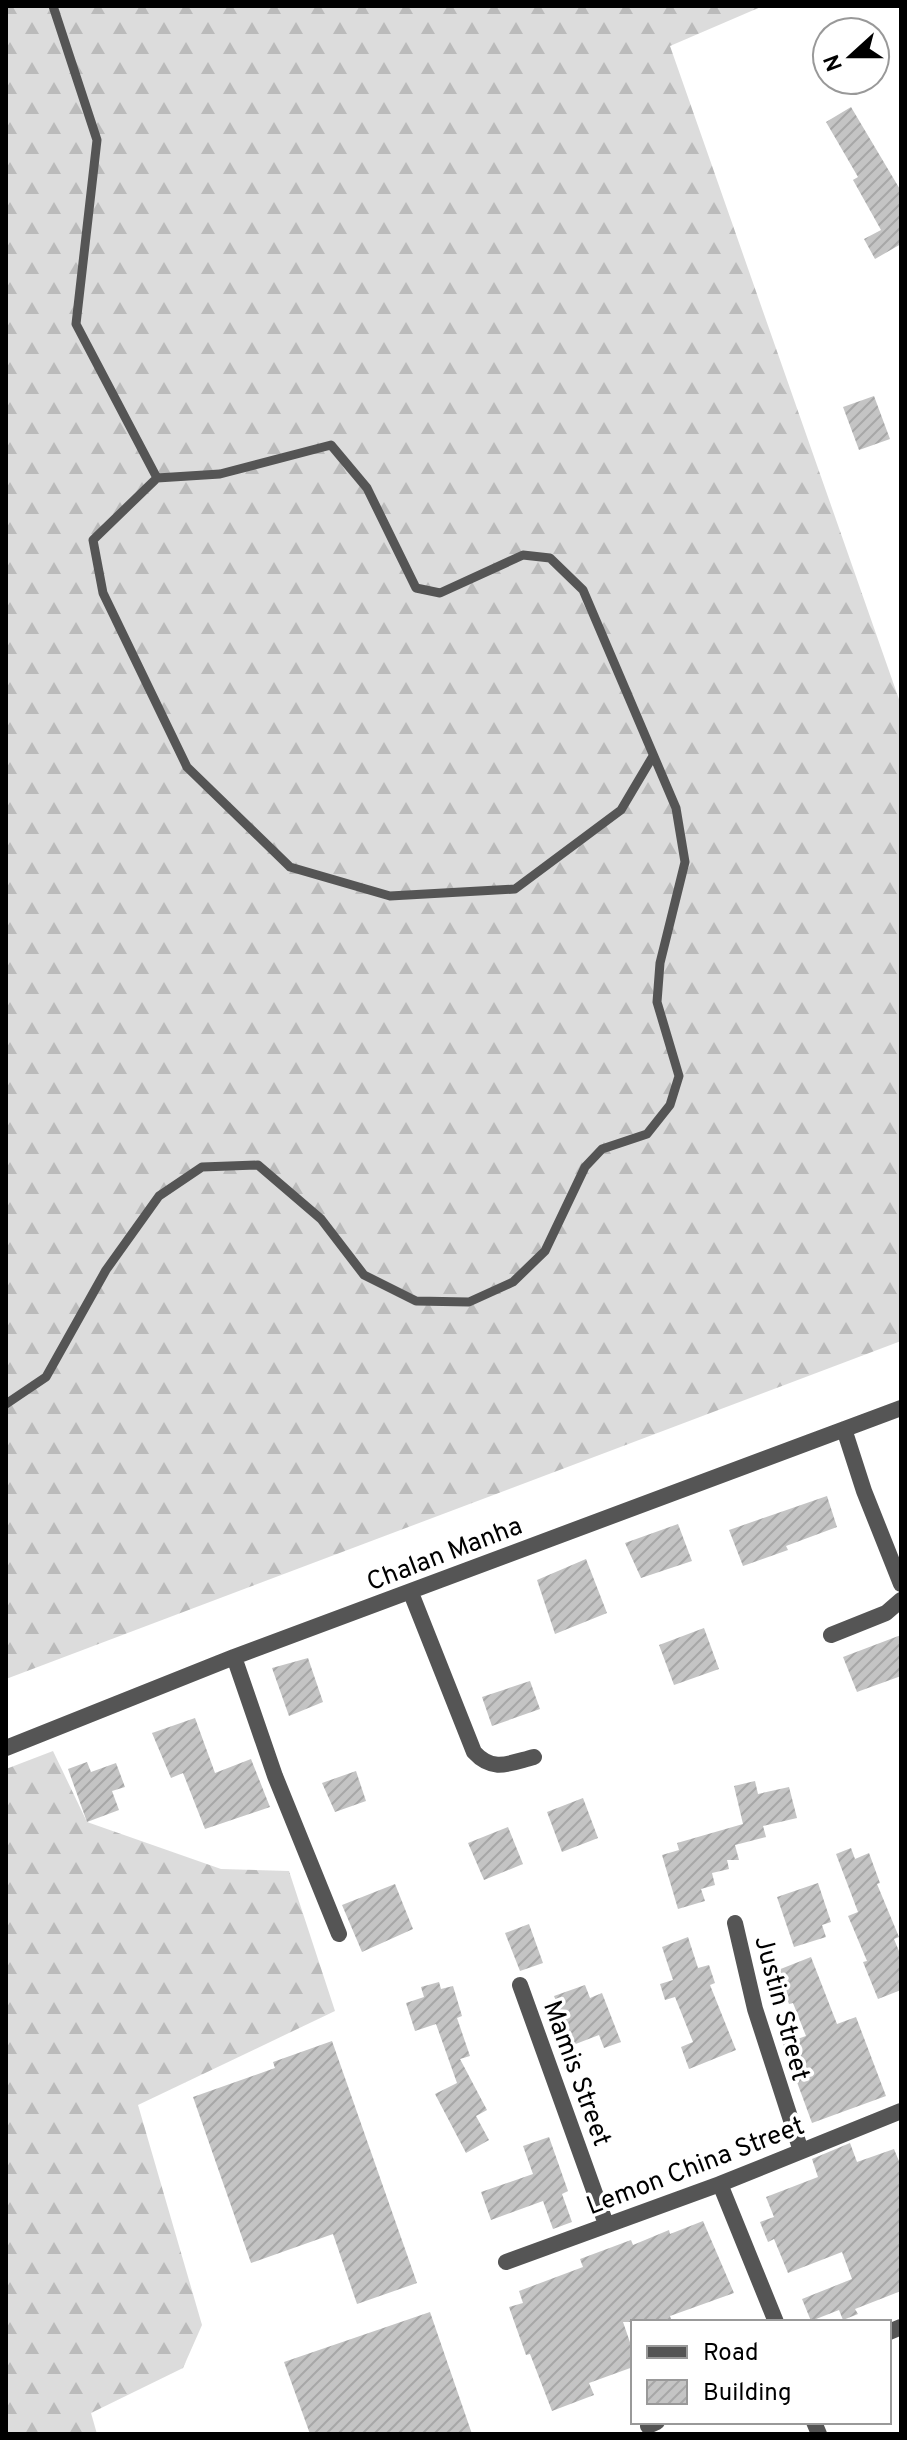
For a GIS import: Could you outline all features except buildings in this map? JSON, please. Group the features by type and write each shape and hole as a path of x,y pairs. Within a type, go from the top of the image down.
{"street":[{"name":"Chalan Manha","path":"6,1748 234,1657 901,1408"},
{"path":"844,1429 864,1491 901,1584"},
{"path":"411,1593 474,1752 483,1763 493,1765 534,1757"},
{"path":"831,1635 886,1613 901,1600"},
{"path":"234,1657 275,1776 339,1934"},
{"name":"Justin Street","path":"735,1923 755,2009 801,2151"},
{"name":"Mamis Street","path":"520,1985 606,2224"},
{"name":"Lemon China Street","path":"506,2262 720,2184 901,2111"},
{"path":"720,2184 775,2320"}],"lane":[{"path":"53,6 97,140 76,324 157,478"},
{"path":"6,1404 46,1377 106,1270 159,1196 202,1167 258,1165 321,1219 364,1275 416,1301 469,1302 513,1282 545,1251 585,1167 602,1149 647,1134 670,1105 679,1076 657,1002 660,963 685,862 676,808 583,590 550,558 523,555 440,593 416,588 367,488 331,445 220,474 157,478 93,540 103,593 187,767 290,867 390,896 515,889 621,810 653,756"}],"green space":[{"path":"6,6 763,6 670,46 901,705 901,1341 6,1679"},
{"path":"53,1751 87,1822 221,1869 289,1871 335,2011 138,2105 202,2325 183,2368 91,2413 97,2434 6,2434 6,1769"}]}
